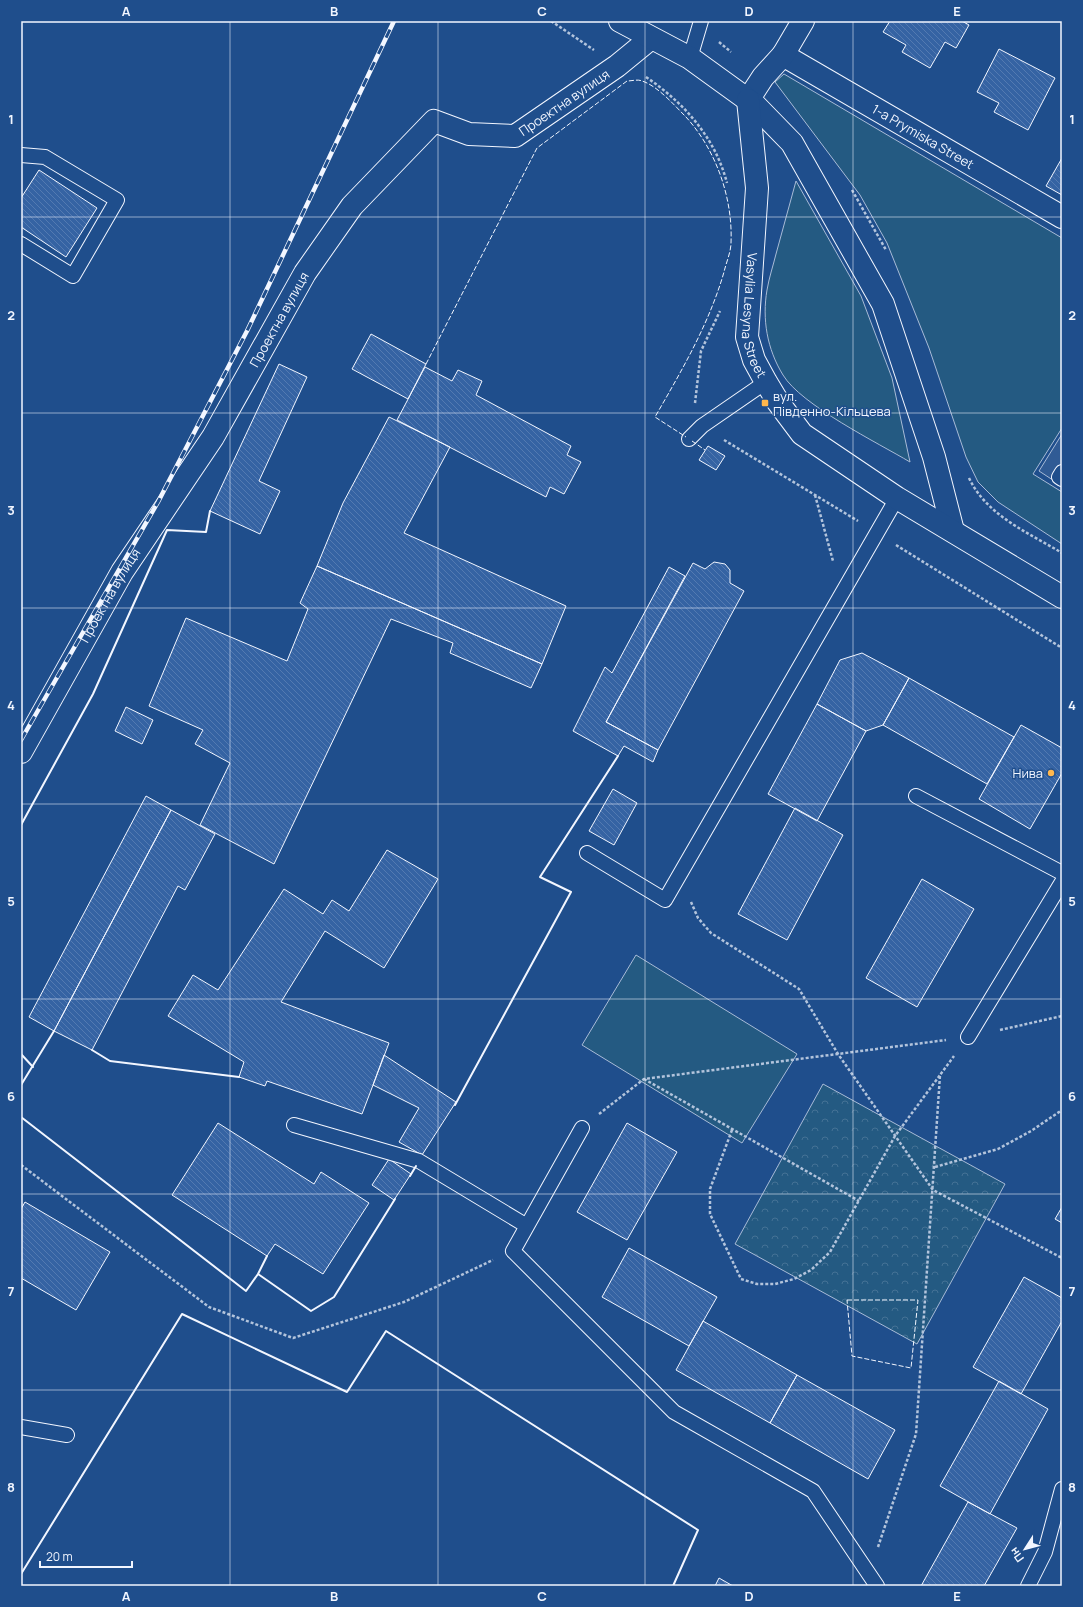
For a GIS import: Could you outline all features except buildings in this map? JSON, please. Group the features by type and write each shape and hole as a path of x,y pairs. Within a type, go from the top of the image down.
{"street":[{"path":"620,21 650,39 690,58 748,100 792,143 883,304 934,457 953,531"},
{"path":"748,100 763,76 783,55 803,21"},
{"name":"Проектна вулиця","path":"21,752 122,572 214,437 305,273 352,206 434,121 469,134 515,136 617,66 650,39"},
{"name":"1-a Prymiska Street","path":"783,55 1062,217"},
{"name":"Vasylia Lesyna Street","path":"748,100 757,188 747,337 754,360 778,402 802,434 897,498 1062,598"}],"lane":[{"path":"690,58 700,21"},
{"path":"21,156 45,157 117,200 73,276 21,244"},
{"path":"689,439 702,426 766,382"},
{"path":"1062,472 1059,477 1062,479"},
{"path":"587,853 665,900 897,498"},
{"path":"916,796 1062,873"},
{"path":"968,1038 1062,882"},
{"path":"294,1125 419,1161 527,1226"},
{"path":"582,1128 513,1251 674,1412 813,1491 877,1586"},
{"path":"21,1427 67,1435"},
{"path":"1028,1586 1045,1552 1062,1489"}],"path":[{"path":"815,494 842,595"},
{"path":"681,873 684,889 698,918 711,933 799,989 838,1054 933,1190 1062,1258"},
{"path":"582,1128 644,1079 968,1038 1062,1016"},
{"path":"732,1130 710,1189 710,1214 735,1269 745,1282 775,1284 794,1279 811,1270 830,1252 895,1136 968,1038"},
{"path":"868,1574 888,1522 916,1434 925,1289 935,1168 940,1075"},
{"path":"644,1079 859,1201"},
{"path":"935,1168 998,1149 1031,1131 1062,1110"},
{"path":"21,1165 208,1307 293,1338 404,1302 513,1251"}],"green space":[{"path":"784,74 1062,238 1062,428 1033,474 1062,492 1062,544 998,502 978,482 966,457 929,348 887,243 860,195 775,82"},
{"path":"796,181 861,296 892,378 910,462 841,423 806,399 792,387 783,375 773,355 767,334 765,312 767,290"},
{"path":"636,955 797,1054 742,1143 582,1045"},
{"path":"823,1084 1005,1184 917,1344 735,1244"}],"shaded area":[{"path":"1062,434 1062,486 1039,471"}],"railway":[{"path":"21,740 158,502 247,331 394,21"}],"fence":[{"path":"426,364 537,148 627,81 640,80 654,87 666,97 697,130 714,160 726,192 729,209 731,246 718,291 703,328 655,417 686,437"},
{"path":"692,441 705,450"},
{"path":"847,1300 918,1300 911,1368 852,1356 847,1300"}],"wall":[{"path":"21,825 93,694 167,530 206,532 210,511"},
{"path":"455,1105 571,892 540,877 618,756"},
{"path":"21,1085 54,1031"},
{"path":"92,1050 110,1061 239,1077"},
{"path":"21,1054 33,1067"},
{"path":"21,1117 246,1291 258,1274"},
{"path":"410,1176 416,1166"},
{"path":"267,1256 258,1274 311,1311 334,1297 395,1199"},
{"path":"21,1574 182,1314 347,1392 386,1331 698,1530 673,1586"}],"place":[{"name":"вул. Південно-Кільцева","path":"765,403"},
{"name":"Нива","path":"1051,773"}]}
